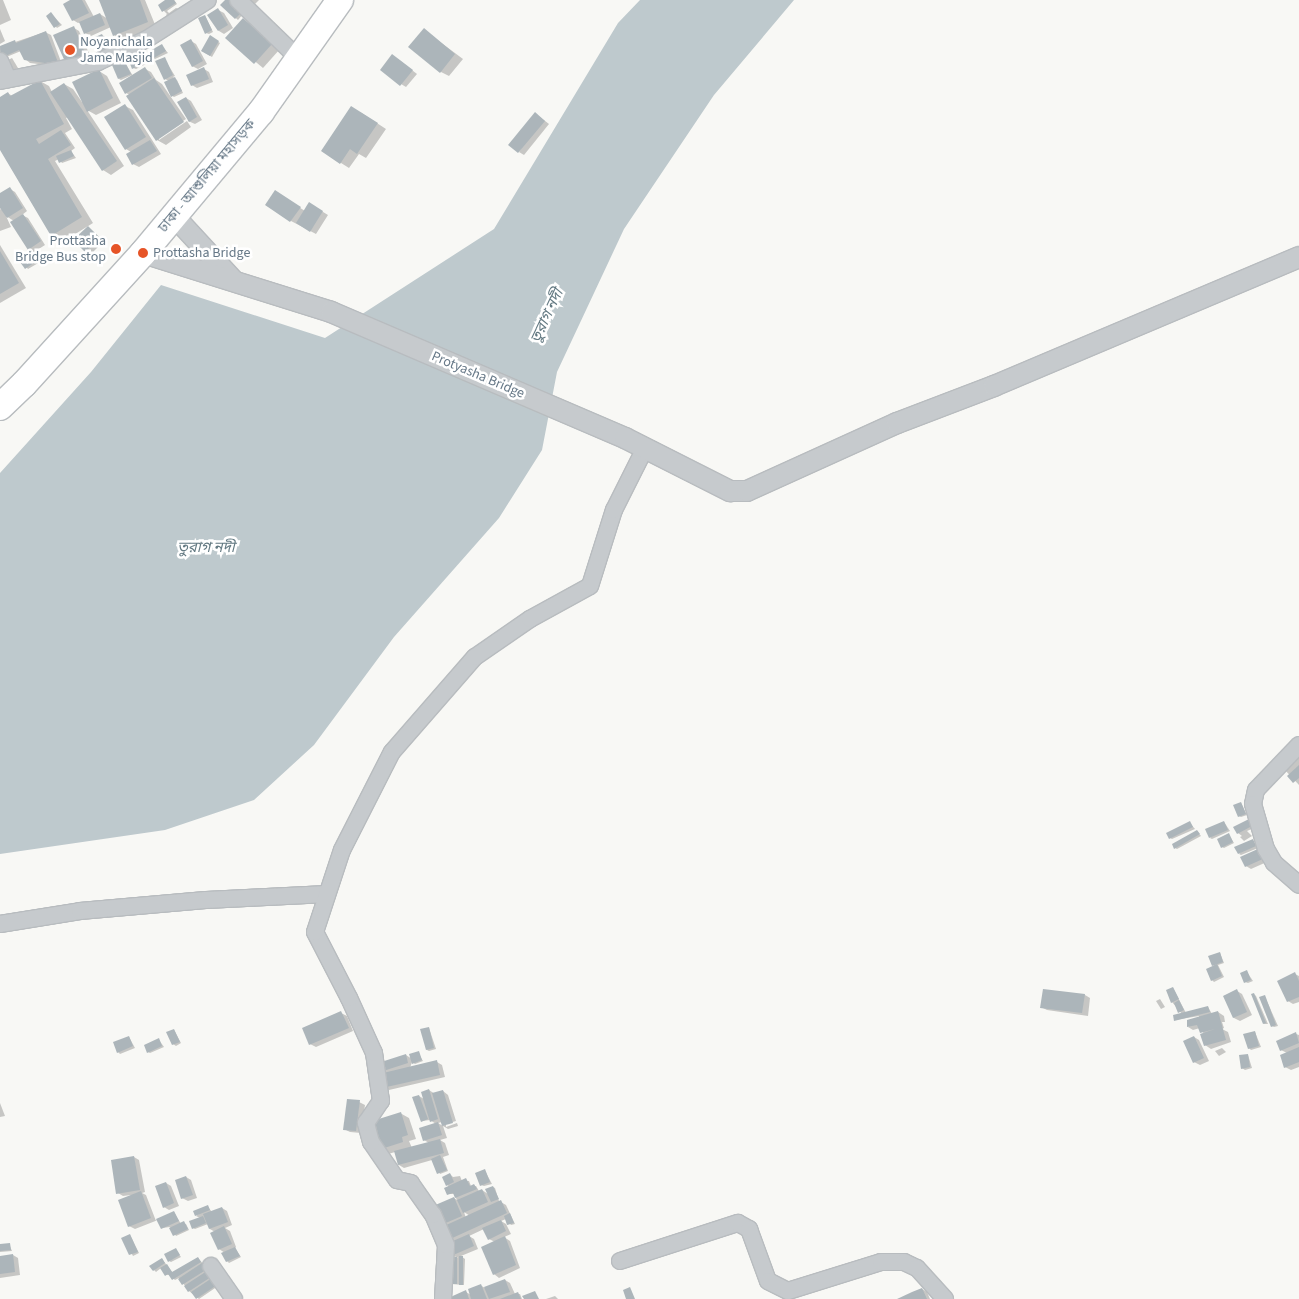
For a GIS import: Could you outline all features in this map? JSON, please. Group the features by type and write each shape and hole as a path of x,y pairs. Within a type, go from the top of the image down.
{"highway":[{"name":"ঢাকা - আশুলিয়া মহাসড়ক","path":"0,407 24,384 143,253 174,216 260,112 340,0"}],"street":[{"path":"0,61 4,80 98,62 147,39 208,0"},
{"path":"238,0 298,58"},
{"path":"174,216 234,282"},
{"name":"Protyasha Bridge","path":"143,253 331,312 625,438 730,490 747,491 897,423 994,386 1299,257"},
{"path":"443,1299 446,1245 439,1226 411,1183 397,1180 371,1142 366,1123 381,1101 381,1086 375,1069 374,1053 350,998 315,932 342,850 392,752 475,657 530,619 590,586 614,510 645,448"},
{"path":"1299,745 1256,790 1254,804 1266,849 1274,863 1299,884"},
{"path":"0,924 80,911 196,900 327,894"},
{"path":"620,1261 738,1223 749,1229 768,1281 788,1291 806,1287 881,1262 904,1262 918,1268 946,1299"},
{"path":"211,1266 234,1299"}],"water":[{"name":"তুরাগ নদী","path":"640,0 794,0 714,95 624,229 557,372 542,450 499,518 394,637 314,745 254,800 165,830 0,854 0,473 91,372 161,285 325,338 494,229 618,23"}],"building":[{"path":"70,0 82,0 89,13 72,21 63,4"},
{"path":"99,0 140,0 148,22 113,36"},
{"path":"165,0 174,0 176,3 162,12 158,5"},
{"path":"225,0 229,0 242,12 235,19 220,5"},
{"path":"218,8 228,25 218,31 207,15"},
{"path":"51,12 60,24 54,28 46,16"},
{"path":"100,13 105,25 84,34 79,22"},
{"path":"205,15 212,30 205,34 198,18"},
{"path":"243,18 272,44 254,64 225,38"},
{"path":"74,26 87,58 67,66 53,35"},
{"path":"424,28 455,54 440,73 408,47"},
{"path":"46,31 59,65 24,60 19,50 1,58 0,46 15,40 16,43"},
{"path":"102,34 110,52 100,57 91,39"},
{"path":"210,35 219,41 210,56 201,51"},
{"path":"191,39 203,61 192,67 180,45"},
{"path":"162,44 166,51 152,59 148,52"},
{"path":"392,54 413,70 400,86 380,70"},
{"path":"140,55 144,63 132,69 129,61"},
{"path":"165,57 173,75 164,80 155,61"},
{"path":"124,60 131,74 118,79 112,65"},
{"path":"145,67 152,78 125,94 119,83"},
{"path":"204,67 209,79 191,86 186,75"},
{"path":"99,69 113,98 87,112 72,82"},
{"path":"175,77 182,91 171,97 164,82"},
{"path":"154,78 184,122 156,141 126,96"},
{"path":"40,80 64,124 36,139 39,144 61,130 71,145 48,159 82,217 51,236 0,150 0,97 8,92 10,96"},
{"path":"64,83 117,161 102,171 50,92"},
{"path":"186,97 197,117 189,122 177,102"},
{"path":"125,104 146,137 125,150 104,117"},
{"path":"351,106 378,123 357,154 350,149 340,164 321,151"},
{"path":"535,112 545,121 518,153 508,145"},
{"path":"150,140 157,151 132,165 126,154"},
{"path":"71,150 74,156 59,163 56,156"},
{"path":"10,187 23,208 7,218 0,208 0,193"},
{"path":"275,190 301,207 290,222 265,205"},
{"path":"309,202 323,211 310,232 296,223"},
{"path":"23,214 41,241 28,250 10,222"},
{"path":"88,226 100,238 85,252 73,240"},
{"path":"32,250 38,260 25,269 18,259"},
{"path":"0,251 19,283 0,294"},
{"path":"1299,765 1299,778 1293,783 1287,776"},
{"path":"1241,802 1246,814 1238,817 1233,805"},
{"path":"1249,819 1252,826 1237,834 1233,827"},
{"path":"1190,821 1193,827 1169,839 1166,833"},
{"path":"1224,821 1228,830 1209,838 1205,829"},
{"path":"1197,830 1200,834 1174,849 1172,844"},
{"path":"1229,833 1233,842 1221,848 1217,839"},
{"path":"1253,839 1256,846 1238,854 1234,847"},
{"path":"1260,848 1265,858 1245,867 1240,857"},
{"path":"1220,952 1223,962 1212,966 1208,956"},
{"path":"1217,964 1222,976 1211,981 1206,969"},
{"path":"1247,970 1251,980 1244,983 1240,973"},
{"path":"1295,972 1299,981 1299,997 1287,1002 1277,981"},
{"path":"1173,987 1179,999 1171,1003 1166,990"},
{"path":"1043,989 1085,994 1082,1013 1040,1008"},
{"path":"1237,989 1247,1012 1233,1018 1223,996"},
{"path":"1254,993 1266,1023 1263,1024 1251,994"},
{"path":"1265,995 1276,1025 1271,1027 1259,997"},
{"path":"1179,1000 1184,1010 1178,1013 1174,1003"},
{"path":"1208,1006 1210,1012 1174,1021 1173,1015"},
{"path":"341,1011 349,1028 309,1045 302,1028"},
{"path":"1218,1011 1226,1040 1204,1046 1200,1034 1215,1029 1200,1033 1197,1025 1187,1027 1187,1020"},
{"path":"429,1027 434,1048 426,1050 420,1029"},
{"path":"174,1029 180,1042 172,1045 166,1032"},
{"path":"1255,1031 1259,1046 1248,1049 1243,1034"},
{"path":"1296,1032 1299,1043 1280,1051 1276,1041"},
{"path":"129,1036 133,1046 117,1053 113,1042"},
{"path":"1194,1036 1204,1058 1193,1063 1183,1041"},
{"path":"159,1038 162,1046 147,1053 144,1045"},
{"path":"1299,1047 1299,1062 1284,1068 1280,1055"},
{"path":"419,1051 422,1060 412,1064 409,1054"},
{"path":"406,1054 408,1063 380,1072 378,1063"},
{"path":"1248,1054 1250,1067 1241,1069 1239,1055"},
{"path":"437,1060 440,1075 382,1088 379,1074"},
{"path":"429,1089 438,1119 430,1122 421,1092"},
{"path":"443,1090 453,1123 442,1126 432,1093"},
{"path":"419,1095 428,1119 421,1122 412,1097"},
{"path":"347,1099 360,1100 356,1131 343,1130"},
{"path":"401,1112 408,1135 402,1137 403,1142 375,1151 366,1123"},
{"path":"438,1122 442,1135 423,1141 419,1128"},
{"path":"440,1139 444,1153 398,1165 394,1151"},
{"path":"440,1155 447,1170 437,1174 431,1159"},
{"path":"134,1156 140,1190 116,1194 111,1160"},
{"path":"485,1169 490,1182 480,1186 475,1173"},
{"path":"450,1173 454,1182 446,1186 442,1177"},
{"path":"186,1176 193,1195 181,1199 175,1180"},
{"path":"466,1178 470,1186 474,1184 477,1189 455,1198 453,1193 447,1195 444,1188"},
{"path":"166,1182 174,1203 163,1208 155,1186"},
{"path":"493,1186 499,1199 491,1202 485,1189"},
{"path":"482,1189 488,1202 463,1213 457,1200"},
{"path":"141,1191 151,1218 128,1227 118,1200"},
{"path":"454,1197 462,1216 441,1225 433,1206"},
{"path":"501,1200 507,1213 448,1240 442,1227"},
{"path":"208,1205 210,1210 195,1216 193,1211"},
{"path":"222,1207 228,1222 209,1229 203,1214"},
{"path":"174,1211 179,1221 161,1229 156,1219"},
{"path":"510,1213 514,1223 507,1225 504,1216"},
{"path":"203,1216 206,1223 192,1229 189,1221"},
{"path":"501,1220 506,1231 488,1240 482,1228"},
{"path":"184,1221 188,1229 173,1236 169,1228"},
{"path":"224,1226 232,1244 218,1250 210,1233"},
{"path":"130,1234 138,1252 129,1255 121,1238"},
{"path":"469,1234 474,1246 451,1256 446,1244"},
{"path":"505,1236 516,1265 493,1275 481,1247"},
{"path":"10,1243 11,1250 0,1251 0,1244"},
{"path":"235,1247 240,1256 226,1262 221,1253"},
{"path":"176,1248 180,1255 168,1262 164,1254"},
{"path":"13,1254 15,1272 0,1274 0,1256"},
{"path":"459,1256 463,1256 463,1285 459,1285"},
{"path":"198,1257 201,1262 172,1280 168,1274 165,1276 160,1268 167,1264 172,1272"},
{"path":"450,1257 457,1257 457,1284 450,1284"},
{"path":"162,1258 165,1263 153,1271 149,1266"},
{"path":"205,1261 209,1268 182,1285 178,1279"},
{"path":"210,1269 214,1275 188,1292 184,1286"},
{"path":"215,1276 220,1283 196,1299 191,1292"},
{"path":"505,1279 510,1292 489,1299 484,1287"},
{"path":"481,1284 487,1299 471,1299 468,1289"},
{"path":"630,1287 635,1299 626,1299 623,1290"},
{"path":"922,1288 927,1299 897,1299 912,1292"},
{"path":"466,1290 469,1299 446,1299"},
{"path":"535,1291 539,1299 524,1299 522,1296"},
{"path":"518,1292 521,1299 500,1299"}],"place":[{"name":"Noyanichala Jame Masjid","path":"70,50"},
{"name":"Prottasha Bridge Bus stop","path":"116,249"},
{"name":"Prottasha Bridge","path":"143,253"}]}
